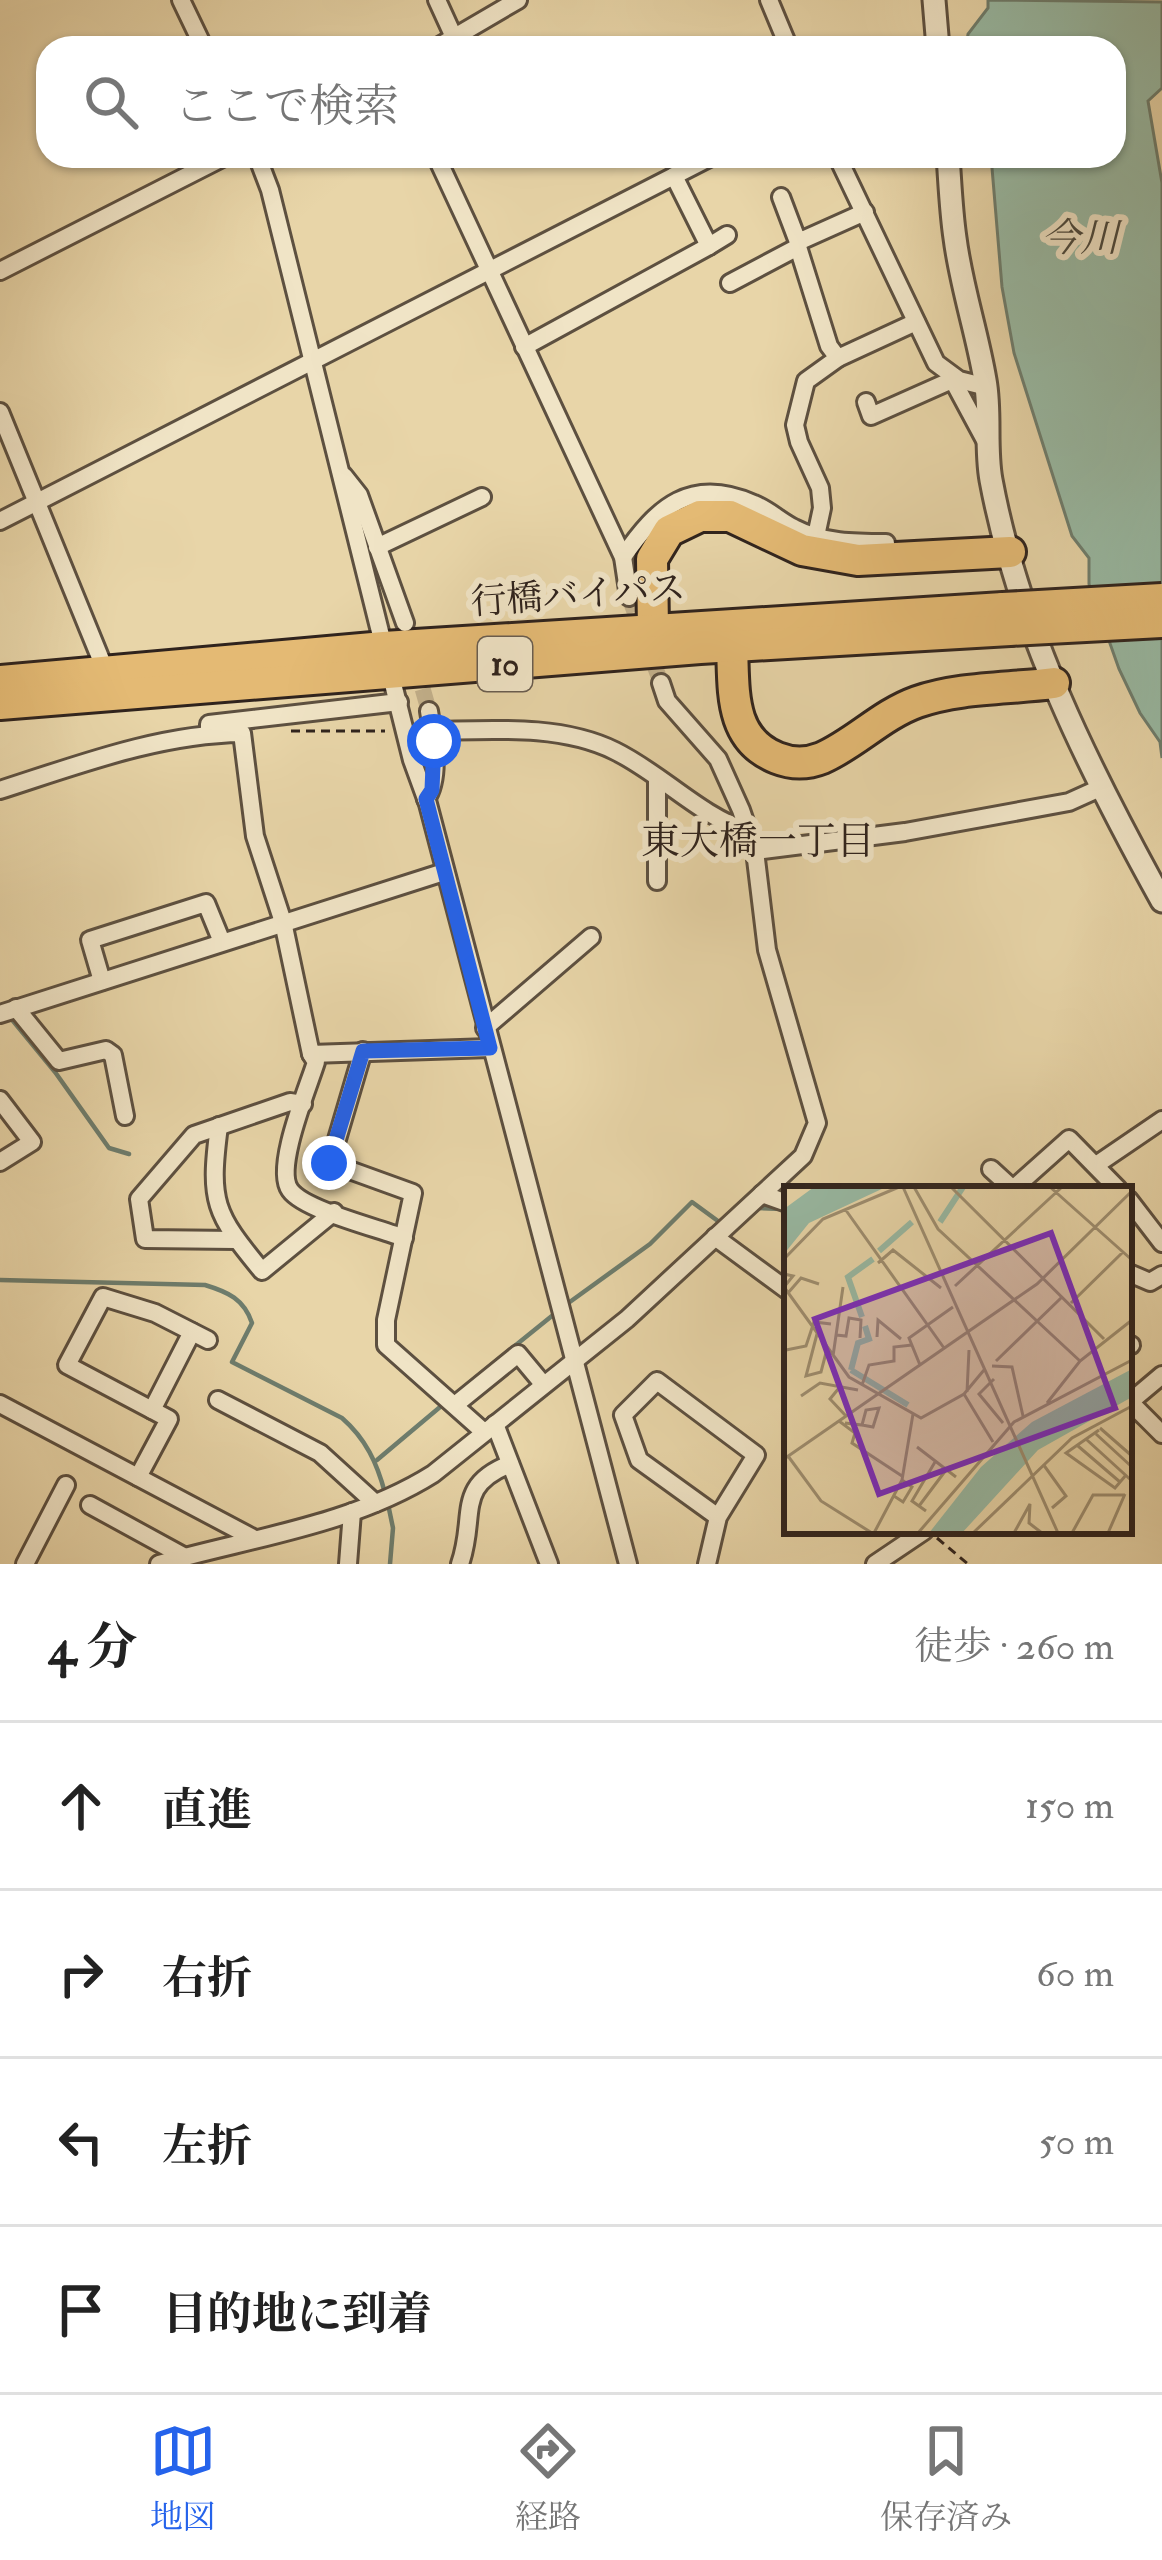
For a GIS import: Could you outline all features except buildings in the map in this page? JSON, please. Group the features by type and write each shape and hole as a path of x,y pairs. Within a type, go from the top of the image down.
{"highway":[{"path":"653,630 652,559 669,531 700,516 730,516 802,550 858,560 1010,553"},
{"name":"行橋バイパス","path":"0,681 732,647 1162,599"},
{"name":"行橋バイパス","path":"0,704 653,630 1007,619 1162,622"},
{"path":"732,647 739,724 754,745 788,762 824,757 885,716 917,702 944,694 1054,683"}],"street":[{"path":"182,0 198,36"},
{"path":"437,0 453,35 518,0"},
{"path":"769,0 784,36"},
{"path":"934,0 937,36"},
{"path":"0,271 202,168"},
{"path":"262,168 340,473 395,661"},
{"path":"442,168 623,557 629,597"},
{"path":"0,521 690,168"},
{"path":"843,168 936,363 951,377 986,442"},
{"path":"949,168 955,239 987,387 986,442 1010,553 1054,683 1100,788 1162,901"},
{"path":"674,176 710,246"},
{"path":"781,197 829,346 838,358"},
{"path":"730,283 865,212"},
{"path":"524,347 727,236"},
{"path":"816,536 822,508 820,488 795,425 806,380 838,358 916,322"},
{"path":"866,402 871,416 951,377 987,387"},
{"path":"0,412 106,673"},
{"path":"340,473 352,481 377,547 412,760 628,1564"},
{"path":"623,557 664,508 688,496 714,493 760,506 796,530 816,536 886,543"},
{"path":"377,547 482,497"},
{"path":"210,734 208,724 395,661"},
{"path":"159,1564 199,1559 253,1538 352,1512 433,1474 627,1319 803,1156 817,1123 767,950 755,851 718,759 667,701 661,683"},
{"path":"426,799 432,790 429,711"},
{"path":"432,731 523,731 585,740 614,750 696,805 749,832"},
{"path":"0,790 113,754 210,734 242,733 255,836 283,922 316,1062 284,1179 296,1196 404,1238"},
{"path":"657,778 657,881"},
{"path":"755,851 905,832 1069,802 1100,788"},
{"path":"125,1116 113,1055 106,1050 58,1060 8,1011 444,872"},
{"path":"102,981 90,940 206,903 222,942"},
{"path":"485,1028 591,937"},
{"path":"311,1054 490,1048"},
{"path":"363,1051 329,1163 413,1193 386,1320 386,1345 455,1405 490,1428 510,1464 549,1564"},
{"path":"0,1100 32,1142 0,1162"},
{"path":"236,1240 145,1239 139,1199 194,1135 290,1102 303,1104"},
{"path":"1096,1165 1162,1120"},
{"path":"219,1126 213,1187 222,1219 262,1271 334,1213"},
{"path":"1016,1186 1069,1139 1115,1186"},
{"path":"991,1169 1010,1186"},
{"path":"762,1194 784,1202"},
{"path":"1132,1205 1162,1243"},
{"path":"715,1237 784,1288"},
{"path":"1132,1274 1150,1282 1162,1275"},
{"path":"138,1477 169,1419 152,1410 67,1365 103,1297 155,1312 200,1336 152,1410"},
{"path":"455,1405 518,1354 543,1384"},
{"path":"1132,1399 1162,1375"},
{"path":"707,1564 718,1517 756,1455 658,1381 623,1415 639,1460 718,1517"},
{"path":"218,1400 320,1453 375,1503"},
{"path":"1132,1404 1162,1434"},
{"path":"2,1407 253,1538"},
{"path":"460,1564 473,1490 481,1478 510,1464"},
{"path":"25,1564 66,1485"},
{"path":"90,1505 199,1559"},
{"path":"348,1564 352,1512"},
{"path":"875,1564 921,1534"}],"path":[{"path":"242,733 385,731"},
{"path":"930,1534 968,1564"}],"water":[{"name":"今川","path":"988,0 1162,2 1162,88 1148,101 1162,183 1162,758 1160,742 1119,669 1089,584 1089,558 1072,536 1014,353 1002,287 992,168 1126,168 1126,36 968,36 988,8"}],"waterway":[{"path":"9,1016 109,1148 129,1154"},
{"path":"567,1304 650,1244 692,1202 722,1224"},
{"path":"757,1208 782,1209"},
{"path":"0,1280 205,1285 228,1294 245,1308 252,1323 232,1362 342,1418 370,1452 385,1493"},
{"path":"474,1379 558,1311"},
{"path":"377,1460 446,1402"},
{"path":"1132,1418 1142,1425"},
{"path":"388,1504 393,1528 390,1564"}],"tunnel":[{"path":"629,597 661,683"},
{"path":"416,666 429,711"}],"district":[{"name":"東大橋一丁目","path":"758,841"}],"route":[{"path":"329,1163 363,1051 490,1048 426,799 432,790 434,741"}]}
